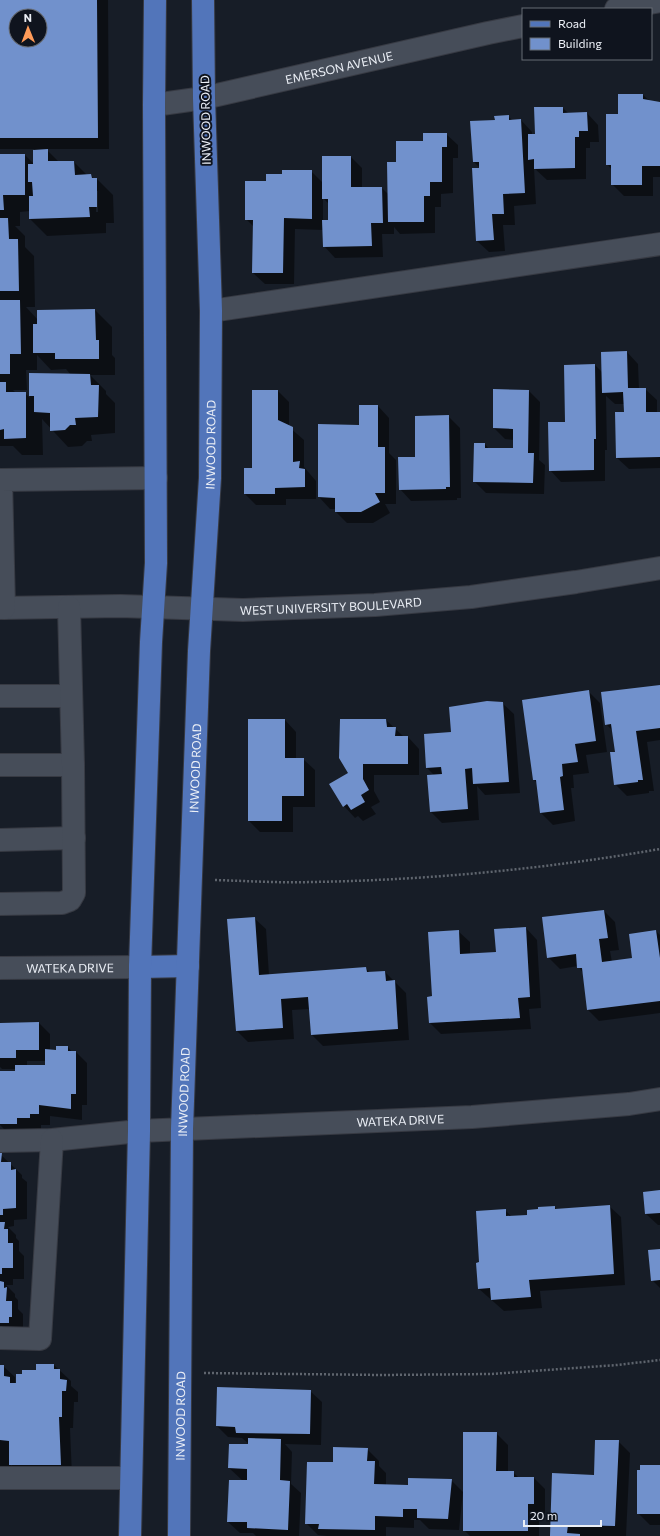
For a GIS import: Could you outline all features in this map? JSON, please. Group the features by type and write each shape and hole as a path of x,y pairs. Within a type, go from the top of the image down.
{"main road":[{"path":"130,1536 139,1131 140,966 153,608 156,563 155,0"},
{"name":"INWOOD ROAD","path":"179,1536 182,1129 199,646 210,478 211,311 204,98 203,0"},
{"path":"140,966 188,966"}],"street":[{"path":"622,8 660,1"},
{"name":"EMERSON AVENUE","path":"154,105 204,98 522,26"},
{"path":"211,311 660,244"},
{"path":"2,608 1,480 156,478"},
{"name":"WEST UNIVERSITY BOULEVARD","path":"2,608 69,607 243,610 330,607 471,597 660,568"},
{"path":"0,904 62,903 70,900 74,892 73,765 69,607"},
{"path":"0,696 71,696"},
{"path":"0,766 73,765"},
{"path":"0,840 74,838"},
{"name":"WATEKA DRIVE","path":"0,968 140,966"},
{"name":"WATEKA DRIVE","path":"0,1141 52,1140 139,1131 472,1118 628,1104 660,1099"},
{"path":"0,1338 40,1339 52,1140"},
{"path":"0,1478 131,1478"}],"path":[{"path":"211,880 312,882 414,878 500,871 620,856 660,849"},
{"path":"199,1373 382,1375 491,1374 617,1365 660,1360"}],"building":[{"path":"0,0 97,0 98,138 0,138"},
{"path":"618,94 643,94 643,99 660,102 660,166 642,166 642,185 611,185 611,165 606,165 606,114 618,114"},
{"path":"534,107 563,107 563,113 587,112 588,131 579,131 579,137 575,137 575,168 534,169 534,159 528,160 528,134 535,134"},
{"path":"509,115 509,120 521,119 525,193 503,194 504,214 492,214 494,240 476,241 472,168 479,168 479,162 473,162 470,121 495,120 494,116"},
{"path":"423,133 447,133 447,147 442,147 442,182 430,182 430,196 424,196 424,222 388,222 387,162 396,162 396,141 423,141"},
{"path":"48,149 48,161 74,161 75,175 91,174 92,178 97,178 97,207 89,207 90,217 29,219 29,196 33,196 32,182 28,182 28,164 33,164 33,150"},
{"path":"0,154 25,154 25,195 3,195 4,210 0,210"},
{"path":"322,156 351,156 351,187 382,187 383,223 371,223 372,246 323,247 322,220 328,220 328,199 322,199"},
{"path":"282,170 312,170 312,219 284,218 283,273 252,273 253,220 245,220 245,181 266,181 266,174 282,174"},
{"path":"0,218 8,218 9,239 18,239 19,291 0,291"},
{"path":"0,300 20,300 21,354 10,354 10,374 0,374"},
{"path":"95,309 96,340 99,340 99,359 55,359 55,353 33,353 33,324 37,324 37,310"},
{"path":"627,351 628,388 646,388 646,412 660,412 660,457 616,458 615,412 624,412 623,392 602,393 601,352"},
{"path":"595,364 596,439 594,439 594,470 549,471 548,422 565,422 564,365"},
{"path":"29,373 90,374 91,385 99,385 98,417 75,418 76,425 70,425 65,430 50,431 50,413 34,412 34,396 29,396"},
{"path":"0,382 6,382 6,392 26,392 26,438 4,439 4,429 0,430"},
{"path":"493,389 529,390 528,453 534,453 533,483 473,482 474,443 485,443 485,448 513,448 513,429 493,428"},
{"path":"252,390 278,390 278,420 293,427 293,462 300,461 299,468 305,469 305,487 275,488 275,494 244,494 244,468 252,468"},
{"path":"359,405 378,405 378,447 385,447 385,493 375,493 380,502 361,512 335,512 335,498 318,497 318,424 359,425"},
{"path":"449,415 450,487 446,487 446,489 399,490 398,457 415,457 415,416"},
{"path":"660,685 660,728 636,731 643,780 614,785 610,752 615,752 611,724 605,725 601,692"},
{"path":"589,690 596,741 575,744 578,762 562,764 563,776 560,777 564,810 540,813 536,780 533,780 522,700"},
{"path":"487,701 503,702 509,782 473,784 472,768 465,769 468,809 430,812 427,775 442,774 441,767 426,768 424,734 451,732 449,707"},
{"path":"248,719 285,719 285,758 304,758 304,796 282,796 282,821 248,821"},
{"path":"340,719 386,719 387,727 396,727 395,736 408,736 408,764 363,764 363,779 369,790 361,795 365,802 351,810 347,804 343,807 329,784 348,773 339,758"},
{"path":"604,910 608,938 599,939 602,962 632,958 629,934 656,930 660,958 660,1001 587,1010 582,968 577,968 576,954 547,958 542,917"},
{"path":"255,917 259,975 366,967 367,972 385,971 386,981 395,980 398,1029 311,1035 308,997 281,999 283,1028 236,1031 227,919"},
{"path":"526,927 530,997 518,998 520,1018 429,1023 427,997 432,996 428,932 459,930 460,954 496,952 494,929"},
{"path":"39,1022 39,1050 16,1050 16,1058 0,1058 0,1023"},
{"path":"56,1046 68,1046 68,1051 76,1051 76,1094 71,1094 71,1109 39,1105 39,1114 30,1114 30,1118 17,1118 17,1124 0,1124 0,1071 15,1071 15,1065 45,1065 45,1049 56,1050"},
{"path":"0,1153 2,1153 1,1162 11,1162 11,1170 16,1169 16,1208 3,1209 3,1215 0,1215"},
{"path":"660,1190 660,1213 645,1214 643,1192"},
{"path":"610,1205 614,1274 529,1280 531,1297 491,1300 490,1288 478,1289 476,1263 479,1262 476,1211 506,1209 506,1216 527,1215 527,1210 538,1209 538,1207 555,1206 555,1209"},
{"path":"0,1222 5,1222 4,1229 8,1229 8,1243 13,1243 13,1268 2,1268 2,1274 0,1274"},
{"path":"660,1249 660,1280 651,1281 648,1250"},
{"path":"0,1281 4,1282 4,1288 7,1287 6,1301 12,1301 12,1317 9,1317 9,1323 0,1323"},
{"path":"36,1364 54,1364 54,1369 60,1369 60,1379 67,1380 66,1391 62,1391 62,1417 59,1417 61,1465 9,1465 9,1441 0,1440 0,1365 4,1365 4,1376 10,1377 10,1383 16,1383 16,1374 22,1374 22,1370 36,1370"},
{"path":"217,1387 311,1390 310,1434 236,1433 235,1427 216,1426"},
{"path":"463,1432 497,1432 496,1471 514,1471 514,1477 534,1477 534,1504 528,1504 528,1531 463,1531"},
{"path":"248,1438 281,1439 280,1480 290,1481 288,1530 247,1528 247,1522 227,1522 229,1480 247,1480 247,1469 228,1468 229,1444 248,1444"},
{"path":"595,1440 619,1440 615,1526 568,1525 567,1533 580,1534 580,1536 550,1536 552,1473 594,1475"},
{"path":"333,1447 368,1448 367,1461 375,1461 374,1484 408,1485 408,1478 452,1479 448,1519 417,1518 417,1509 403,1509 403,1517 375,1516 375,1530 318,1529 319,1524 305,1524 307,1462 333,1462"},
{"path":"640,1465 660,1465 660,1514 637,1514 637,1470 640,1470"}]}
